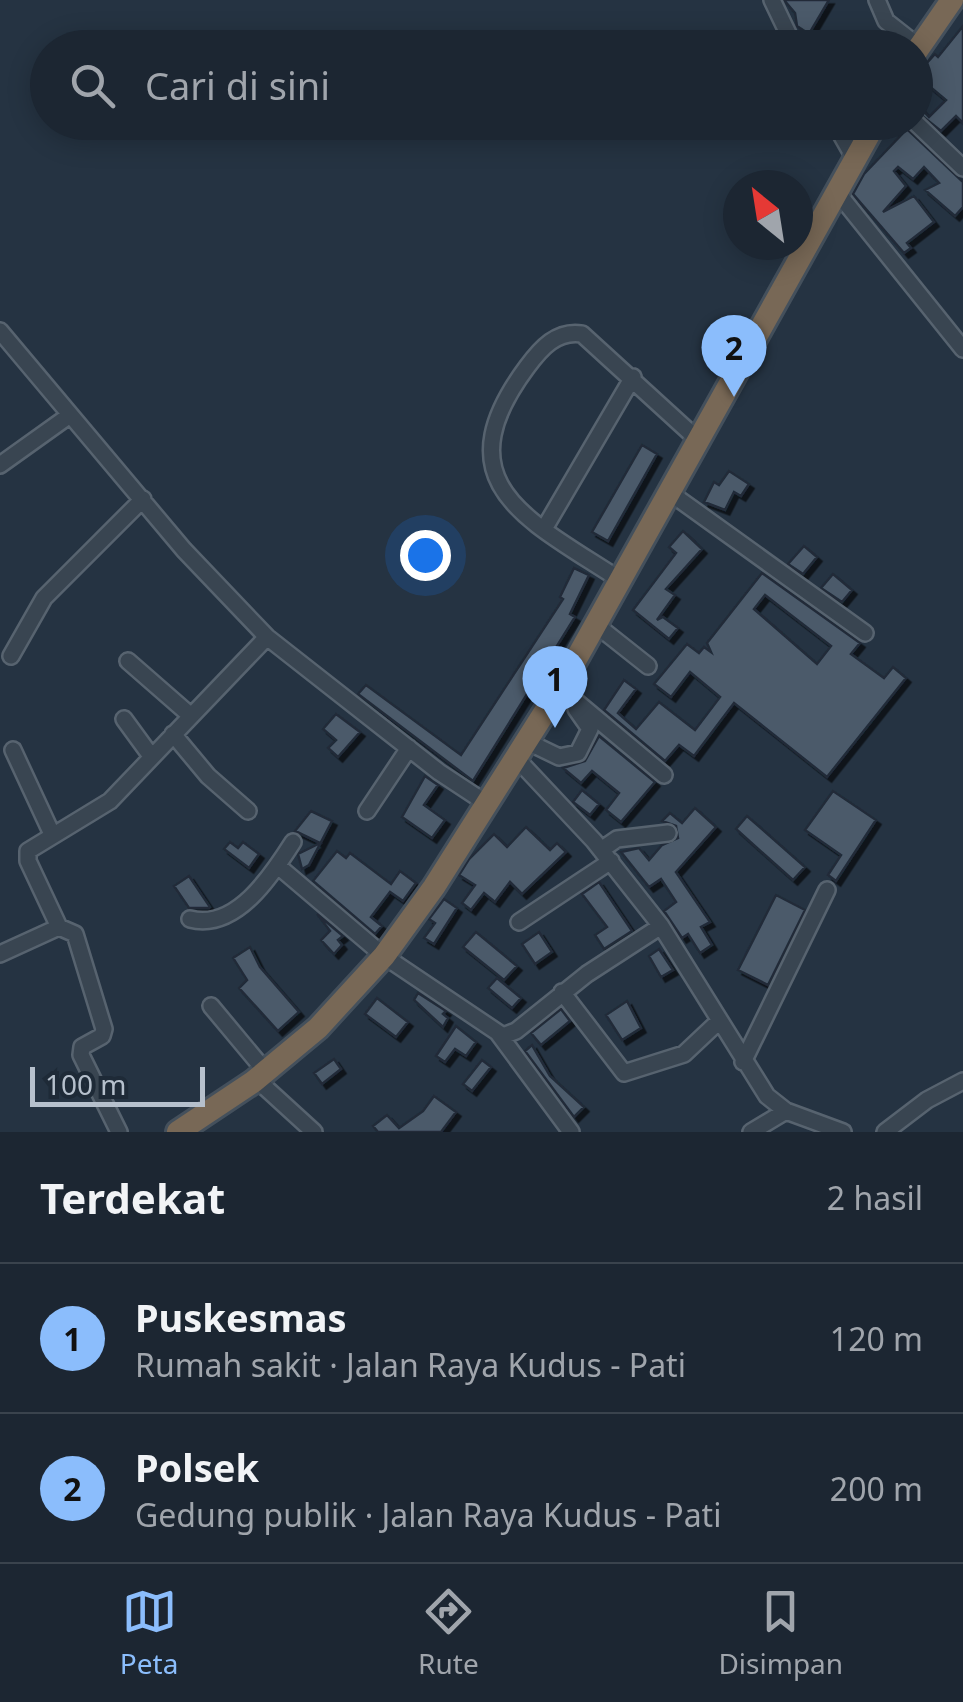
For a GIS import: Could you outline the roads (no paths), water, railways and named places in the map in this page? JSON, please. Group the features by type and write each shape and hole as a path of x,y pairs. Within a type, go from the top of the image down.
{"highway":[{"path":"931,30 952,0"},
{"path":"178,1132 261,1076 342,1006 384,956 489,805 558,691 866,140"}],"street":[{"path":"772,0 786,30"},
{"path":"876,0 886,22 895,30"},
{"path":"933,139 963,168"},
{"path":"844,140 855,160"},
{"path":"837,192 963,349"},
{"path":"0,332 220,590 267,637 489,805"},
{"path":"620,580 544,529 510,498 491,462 490,429 505,400 546,344 572,332 590,338 697,439"},
{"path":"544,529 633,377"},
{"path":"0,465 70,415"},
{"path":"669,492 864,633"},
{"path":"11,656 44,598 143,499"},
{"path":"595,624 648,666"},
{"path":"120,1132 80,1052 104,1032 98,998 76,937 59,927 27,856 33,845 110,801 267,637"},
{"path":"128,661 190,716"},
{"path":"523,751 559,757 573,756 582,748 590,726 558,691"},
{"path":"558,691 664,775"},
{"path":"124,718 151,756"},
{"path":"173,734 208,776 248,811"},
{"path":"367,811 409,748"},
{"path":"13,750 52,834"},
{"path":"523,751 661,926 767,1096 786,1110 843,1132"},
{"path":"518,922 606,856 617,839 668,832"},
{"path":"190,919 209,921 235,910 278,866 293,842"},
{"path":"278,866 384,956 498,1033 572,1132"},
{"path":"743,1062 827,890"},
{"path":"498,1033 511,1034 562,992 661,926"},
{"path":"0,954 59,927"},
{"path":"562,992 624,1073 684,1054 718,1022"},
{"path":"211,1006 261,1076 314,1132"},
{"path":"884,1132 927,1100 963,1081"},
{"path":"751,1132 786,1110"}],"place":[{"name":"Polsek","path":"734,397"},
{"name":"Puskesmas","path":"555,728"}]}
